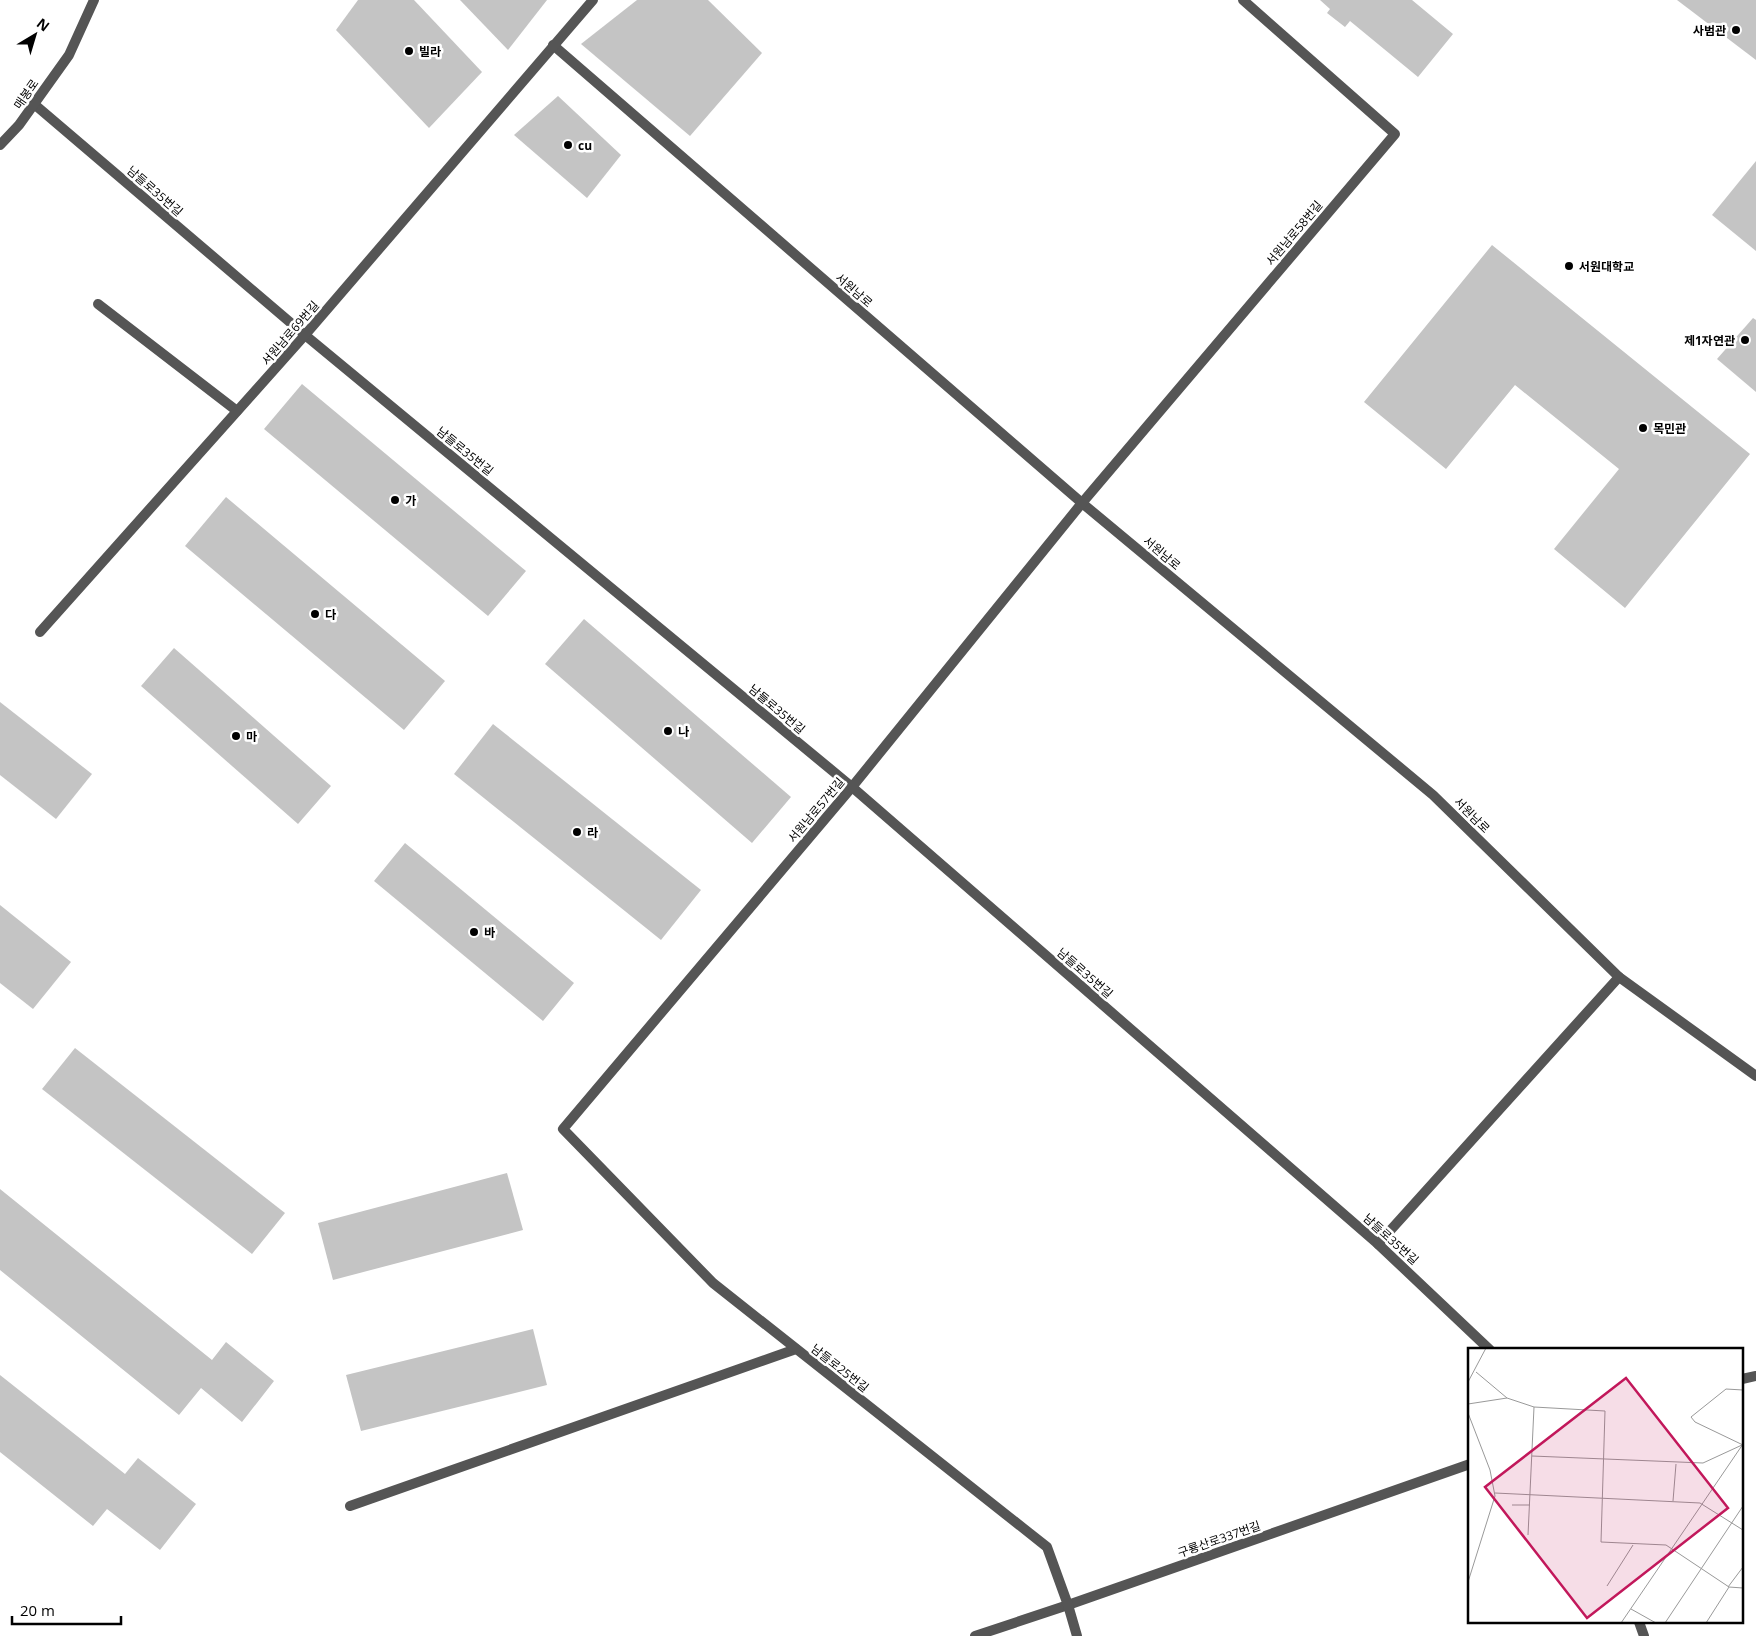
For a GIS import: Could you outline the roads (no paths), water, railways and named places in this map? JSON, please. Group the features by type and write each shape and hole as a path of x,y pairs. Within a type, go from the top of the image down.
{"street":[{"name":"매봉로","path":"0,145 19,126 69,55 94,0"},
{"name":"서원남로69번길","path":"40,632 304,335 592,0"},
{"name":"서원남로58번길","path":"1082,504 1395,134 1243,0"},
{"name":"서원남로","path":"553,45 1082,504 1434,795 1619,977 1756,1076"},
{"name":"남들로35번길","path":"34,104 304,335 852,787 1378,1244 1488,1348"},
{"path":"98,304 237,411"},
{"name":"서원남로57번길","path":"563,1128 852,787 1082,504"},
{"path":"1378,1244 1619,977"},
{"name":"남들로25번길","path":"563,1128 713,1283 1047,1548 1077,1636"},
{"path":"350,1506 796,1349"},
{"name":"구룡산로337번길","path":"975,1636 1468,1465"},
{"path":"1640,1624 1644,1636"}],"place":[{"name":"사범관","path":"1736,30"},
{"name":"빌라","path":"409,51"},
{"name":"cu","path":"568,145"},
{"name":"서원대학교","path":"1569,266"},
{"name":"제1자연관","path":"1745,340"},
{"name":"목민관","path":"1643,428"},
{"name":"가","path":"395,500"},
{"name":"다","path":"315,614"},
{"name":"나","path":"668,731"},
{"name":"마","path":"236,736"},
{"name":"라","path":"577,832"},
{"name":"바","path":"474,932"}]}
